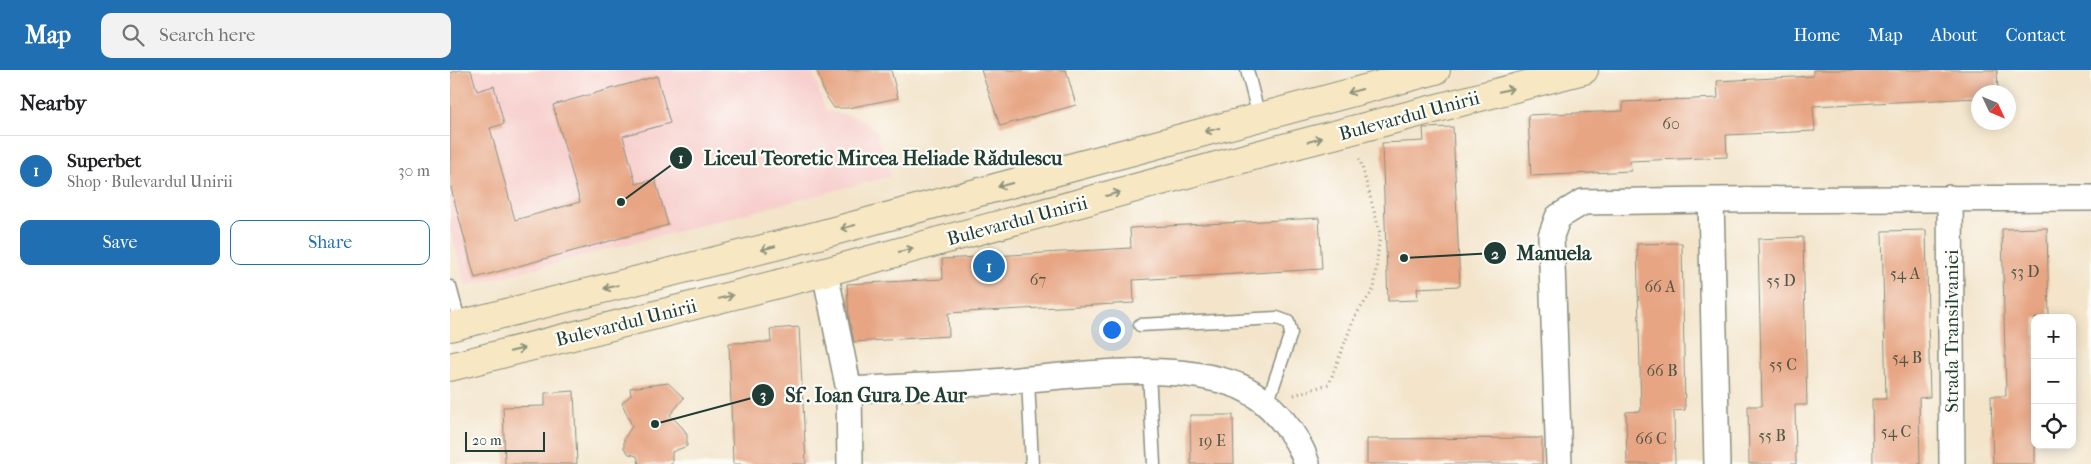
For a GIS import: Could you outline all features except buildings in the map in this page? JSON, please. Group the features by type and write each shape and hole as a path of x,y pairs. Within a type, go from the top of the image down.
{"main road":[{"name":"Bulevardul Unirii","path":"455,326 816,236 1436,70"},
{"name":"Bulevardul Unirii","path":"460,364 825,272 1260,154 1584,70"},
{"path":"816,236 825,272"},
{"path":"455,326 460,364"}],"street":[{"name":"Strada Transilvaniei","path":"1950,198 1952,464"},
{"path":"1558,464 1551,236 1558,217 1583,202 2091,198"},
{"path":"1711,200 1717,464"},
{"path":"825,272 849,390 850,464"},
{"path":"849,390 1110,373 1149,372 1198,375 1240,387 1267,404 1288,426 1307,464"}],"lane":[{"path":"1247,70 1260,117"},
{"path":"450,287 455,326"},
{"path":"1140,325 1277,318 1288,322 1290,333 1267,404"},
{"path":"1149,372 1154,464"},
{"path":"1028,379 1032,464"}],"path":[{"path":"1267,404 1329,384 1355,316 1374,289 1380,233 1358,155"}],"shaded area":[{"path":"450,70 812,70 826,111 858,117 876,131 891,176 466,286 450,228"}],"place":[{"name":"Liceul Teoretic Mircea Heliade Rădulescu","path":"621,202"},
{"name":"Manuela","path":"1404,258"},
{"name":"Superbet","path":"989,266"},
{"name":"Sf . Ioan Gura De Aur","path":"655,424"}]}
